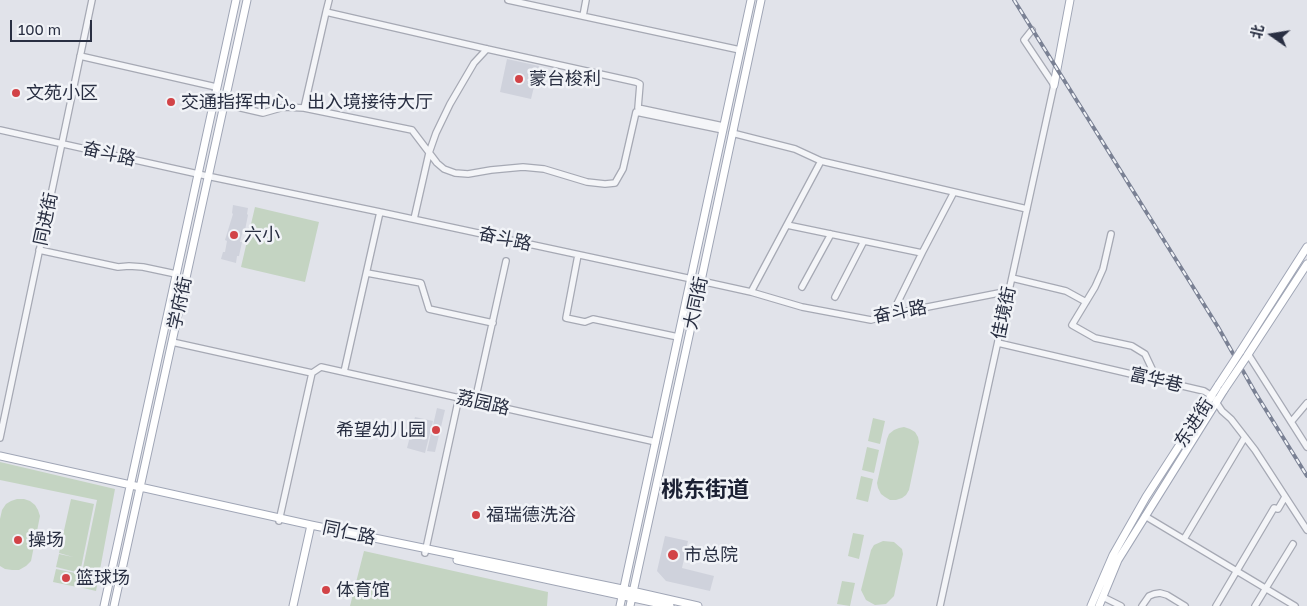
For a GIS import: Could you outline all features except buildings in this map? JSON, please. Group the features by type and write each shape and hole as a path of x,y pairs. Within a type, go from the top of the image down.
{"main road":[{"name":"学府街","path":"104,606 236,0"},
{"name":"学府街","path":"114,606 247,0"},
{"name":"大同街","path":"620,606 751,0"},
{"name":"大同街","path":"630,606 761,0"},
{"path":"1054,84 1070,0"},
{"name":"东进街","path":"1099,606 1118,560 1216,403 1240,352 1307,247"},
{"name":"东进街","path":"1091,606 1122,538 1146,497 1212,396 1222,387 1246,357 1307,264"},
{"name":"同仁路","path":"0,456 130,487"},
{"name":"同仁路","path":"0,460 623,593 698,606"},
{"path":"293,606 310,526"},
{"name":"同仁路","path":"632,594 670,606"}],"street":[{"name":"同进街","path":"0,438 92,0"},
{"path":"304,108 329,0"},
{"path":"508,0 740,50"},
{"path":"583,16 586,0"},
{"path":"326,12 636,82 640,84 638,108 723,128"},
{"path":"1032,30 1024,40 1054,84"},
{"path":"414,219 429,153 436,133 450,104 474,64 487,49"},
{"path":"80,56 216,88"},
{"name":"佳境街","path":"940,606 1054,84"},
{"path":"224,104 263,113 284,107 304,108 412,130 437,163 455,173 468,174 523,167 544,169 587,182 605,184 615,183 622,169 636,112 723,128"},
{"name":"奋斗路","path":"0,130 197,174 701,281 750,292 802,307 871,320 892,314 1009,291"},
{"path":"732,133 795,149 821,161 1027,208"},
{"path":"750,292 821,161"},
{"path":"892,314 954,192"},
{"path":"344,372 380,212"},
{"path":"787,225 922,253"},
{"path":"802,287 831,234"},
{"path":"1111,234 1103,269 1095,287 1072,325 1096,338 1132,346 1145,354 1154,371 1155,380"},
{"path":"835,297 864,241"},
{"path":"39,250 118,267 143,267 176,274"},
{"path":"578,255 566,318 585,322 594,319 678,337"},
{"path":"475,401 506,261"},
{"path":"366,273 421,284 429,309 492,323"},
{"path":"1012,278 1066,291 1086,302"},
{"name":"荔园路","path":"172,342 312,373 321,367 656,442"},
{"name":"富华巷","path":"998,342 1204,391 1212,396"},
{"path":"1246,357 1307,447"},
{"path":"280,519 312,373"},
{"path":"1212,396 1222,411 1245,437 1307,530"},
{"path":"425,551 459,397"},
{"path":"1291,422 1307,403"},
{"path":"1184,539 1245,437"},
{"path":"1216,606 1274,508 1278,509 1285,497"},
{"path":"1145,516 1295,606"},
{"path":"1255,606 1292,544"},
{"path":"1142,606 1149,596 1160,592 1185,606"},
{"path":"1103,597 1121,606"}],"shaded area":[{"name":"蒙台梭利","path":"507,59 539,66 531,99 500,92"},
{"name":"六小","path":"233,205 248,208 245,230 243,230 240,242 242,242 236,263 221,259 223,252 225,252 227,241 225,240 233,214"},
{"name":"希望幼儿园","path":"437,408 445,410 435,452 427,451"},
{"path":"415,417 433,421 425,453 407,448"},
{"name":"市总院","path":"665,536 688,541 682,568 714,576 710,591 666,581 657,571"}],"green space":[{"path":"255,207 319,222 305,282 241,267"},
{"path":"873,418 885,421 880,444 868,441"},
{"path":"904,427 915,432 919,442 909,490 902,498 890,500 881,494 877,483 889,434 894,430"},
{"path":"867,447 879,450 874,473 862,470"},
{"path":"0,462 115,489 96,591 79,587 97,500 0,480"},
{"path":"861,476 873,479 868,502 856,499"},
{"name":"操场","path":"17,499 30,501 35,505 40,516 31,561 19,570 12,570 0,566 0,519 6,504"},
{"path":"71,499 94,504 80,573 56,567 59,554 73,557 59,553"},
{"path":"853,533 864,535 859,559 848,556"},
{"path":"883,541 894,542 902,549 903,554 894,596 886,604 875,605 866,600 861,590 871,550 874,545"},
{"path":"364,551 548,592 547,606 350,606"},
{"name":"篮球场","path":"56,569 80,574 77,587 53,582"},
{"path":"842,581 855,583 850,606 837,604"}],"railway":[{"path":"1014,0 1218,327 1256,394 1307,476"}],"place":[{"name":"蒙台梭利","path":"519,79"},
{"name":"文苑小区","path":"16,93"},
{"name":"交通指挥中心。出入境接待大厅","path":"171,102"},
{"name":"六小","path":"234,235"},
{"name":"希望幼儿园","path":"436,430"},
{"name":"福瑞德洗浴","path":"476,515"},
{"name":"操场","path":"18,540"},
{"name":"市总院","path":"673,555"},
{"name":"篮球场","path":"66,578"},
{"name":"体育馆","path":"326,590"}],"district":[{"name":"桃东街道","path":"705,490"}]}
